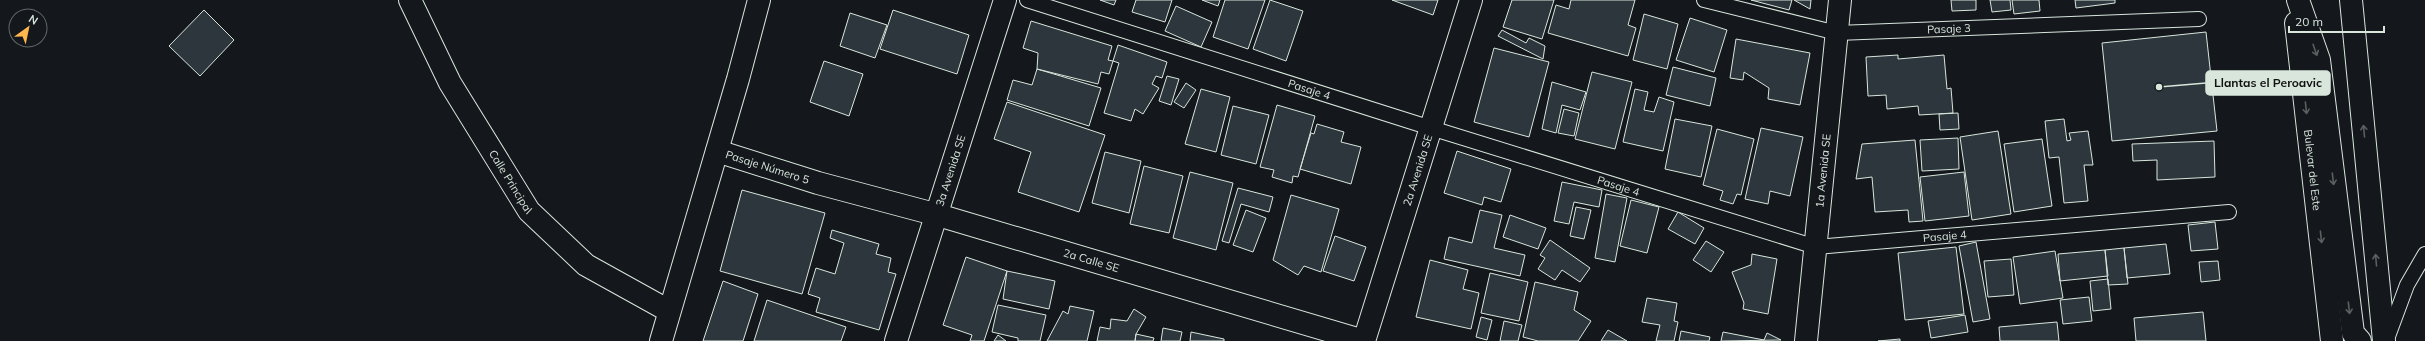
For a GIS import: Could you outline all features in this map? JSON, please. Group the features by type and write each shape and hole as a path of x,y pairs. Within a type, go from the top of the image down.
{"main road":[{"name":"Calle Principal","path":"410,0 450,83 529,211 586,265 670,310"},
{"path":"661,341 717,151 759,0"},
{"name":"3a Avenida SE","path":"896,341 938,215 1005,0"},
{"name":"2a Avenida SE","path":"1364,341 1471,0"},
{"name":"1a Avenida SE","path":"1806,341 1840,0"},
{"name":"Bulevar del Este","path":"2294,0 2332,341"},
{"path":"2298,0 2319,60 2353,333 2360,341"},
{"path":"2351,0 2385,341"},
{"name":"Pasaje Número 5","path":"717,151 818,183"},
{"name":"2a Calle SE","path":"818,183 938,215 1364,341"}],"lane":[{"name":"Pasaje 4","path":"1027,0 1431,128 1816,247 2229,212"},
{"name":"Pasaje 3","path":"1704,0 1837,34 2199,19"},
{"path":"2385,341 2407,285 2425,254"}],"building":[{"path":"1100,0 1116,0 1114,5"},
{"path":"1136,0 1172,0 1165,22 1132,12"},
{"path":"1202,0 1220,0 1218,6"},
{"path":"1225,0 1265,0 1248,49 1213,37"},
{"path":"1270,0 1303,11 1286,61 1253,49"},
{"path":"1392,0 1438,0 1433,15"},
{"path":"1512,0 1554,0 1542,39 1503,27"},
{"path":"1571,0 1635,0 1628,25 1636,28 1628,56 1548,33 1556,5 1569,9"},
{"path":"1751,0 1792,0 1789,10"},
{"path":"1794,0 1811,0 1810,9"},
{"path":"1951,0 1976,0 1976,10 1952,11"},
{"path":"1990,0 2010,0 2011,10 1992,12"},
{"path":"2012,0 2039,0 2040,11 2014,14"},
{"path":"2075,0 2115,0 2115,3 2076,8"},
{"path":"1176,6 1212,22 1201,47 1165,31"},
{"path":"204,10 234,40 200,76 169,46"},
{"path":"893,10 969,35 957,74 880,49"},
{"path":"850,13 887,25 875,58 840,46"},
{"path":"1644,14 1678,24 1667,69 1633,60"},
{"path":"1690,18 1727,30 1714,72 1676,60"},
{"path":"1031,21 1112,46 1108,60 1113,61 1109,74 1101,72 1098,84 1037,69 1038,53 1023,48"},
{"path":"1502,30 1526,43 1529,38 1545,46 1543,59 1498,36"},
{"path":"2206,32 2217,131 2112,141 2102,43"},
{"path":"1736,39 1810,53 1800,105 1768,99 1769,88 1744,72 1743,80 1730,78"},
{"path":"1118,45 1167,62 1162,78 1156,76 1152,84 1159,88 1143,114 1135,109 1131,121 1104,113 1119,63 1113,61"},
{"path":"1494,48 1549,62 1529,137 1474,122"},
{"path":"1898,55 1898,59 1944,55 1947,89 1951,88 1953,113 1919,115 1918,106 1887,109 1886,95 1868,96 1866,57"},
{"path":"824,61 863,74 849,116 810,102"},
{"path":"1673,67 1716,78 1710,106 1666,95"},
{"path":"1037,69 1101,88 1089,126 1007,100 1013,80 1032,85"},
{"path":"1592,72 1632,82 1615,149 1575,139"},
{"path":"1167,76 1179,79 1171,105 1159,101"},
{"path":"1552,82 1586,92 1580,110 1562,105 1556,133 1542,129"},
{"path":"1186,83 1196,90 1184,108 1174,102"},
{"path":"1201,89 1230,97 1216,152 1185,144"},
{"path":"1635,89 1648,92 1644,110 1654,112 1659,97 1674,102 1663,151 1623,142"},
{"path":"1007,102 1105,135 1079,212 1018,192 1031,152 994,139"},
{"path":"1277,105 1315,116 1298,177 1293,176 1292,183 1272,177 1274,170 1260,167"},
{"path":"1233,106 1269,115 1256,164 1221,155"},
{"path":"1564,109 1579,113 1574,136 1558,133"},
{"path":"1958,113 1959,129 1940,130 1939,114"},
{"path":"1675,119 1712,126 1701,177 1665,169"},
{"path":"2064,119 2067,141 2071,140 2069,133 2088,131 2093,165 2084,165 2088,201 2064,203 2059,157 2049,158 2045,121"},
{"path":"1317,124 1344,132 1341,142 1361,147 1351,184 1300,169 1311,133 1314,134"},
{"path":"1761,128 1803,137 1790,196 1770,191 1768,204 1745,199"},
{"path":"1717,129 1754,139 1741,195 1737,194 1733,204 1720,200 1723,191 1703,185"},
{"path":"1998,131 2011,214 1972,220 1960,137"},
{"path":"1958,138 1959,169 1922,171 1920,140"},
{"path":"2042,139 2052,206 2014,212 2004,144"},
{"path":"1915,140 1923,221 1909,222 1908,210 1875,212 1872,177 1856,179 1862,144"},
{"path":"2214,141 2215,177 2157,180 2157,160 2133,161 2132,144"},
{"path":"1457,151 1511,169 1501,202 1484,197 1482,205 1444,193"},
{"path":"1105,152 1141,161 1129,213 1092,203"},
{"path":"1144,166 1183,176 1169,233 1130,224"},
{"path":"1190,172 1233,183 1216,250 1173,238"},
{"path":"1964,172 1969,216 1925,221 1920,177"},
{"path":"1562,182 1602,190 1599,207 1574,202 1569,224 1554,221"},
{"path":"1238,188 1273,197 1269,212 1241,204 1229,243 1222,241"},
{"path":"742,190 825,213 802,294 720,271"},
{"path":"1606,194 1627,198 1615,262 1595,258"},
{"path":"1291,195 1339,209 1321,272 1304,266 1298,275 1273,260"},
{"path":"1631,200 1659,207 1647,253 1620,246"},
{"path":"1576,207 1591,210 1584,239 1570,236"},
{"path":"1246,210 1266,218 1253,252 1233,245"},
{"path":"1480,210 1502,215 1494,248 1525,255 1520,276 1444,259 1449,237 1472,243"},
{"path":"1678,212 1704,228 1695,244 1668,229"},
{"path":"1510,215 1546,228 1538,249 1503,237"},
{"path":"2215,222 2218,249 2191,251 2188,225"},
{"path":"832,230 879,244 876,254 891,258 888,272 896,274 879,330 816,312 820,298 808,294 816,268 835,274 844,243 830,238"},
{"path":"1335,236 1366,247 1354,281 1323,271"},
{"path":"1550,240 1590,268 1580,282 1562,270 1555,280 1538,269 1545,258 1540,255"},
{"path":"1706,241 1724,252 1711,272 1693,260"},
{"path":"1976,242 1990,319 1973,322 1959,246"},
{"path":"2166,244 2170,274 2127,278 2124,248"},
{"path":"1956,247 1964,314 1905,320 1898,253"},
{"path":"2124,248 2128,284 2108,285 2105,250"},
{"path":"2105,250 2108,276 2060,281 2058,254"},
{"path":"2055,251 2063,298 2020,304 2013,257"},
{"path":"1752,254 1777,259 1768,314 1743,309 1744,303 1732,272 1751,265"},
{"path":"966,257 1007,271 984,341 970,341 972,335 943,325"},
{"path":"2011,259 2014,295 1988,297 1984,261"},
{"path":"1430,260 1468,270 1463,289 1479,293 1471,329 1416,317"},
{"path":"2218,261 2220,280 2201,282 2199,262"},
{"path":"1007,271 1055,281 1049,309 1003,299"},
{"path":"1490,273 1528,282 1519,321 1481,313"},
{"path":"2108,279 2111,309 2093,311 2090,281"},
{"path":"723,281 758,294 743,341 703,341"},
{"path":"1535,282 1578,292 1574,310 1591,321 1578,341 1538,341 1523,337"},
{"path":"2089,297 2092,321 2063,324 2060,300"},
{"path":"1647,298 1677,303 1674,321 1678,322 1674,341 1656,341 1660,325 1642,322"},
{"path":"767,300 846,327 841,341 754,341"},
{"path":"998,305 1046,315 1040,341 1018,341 1018,338 992,332"},
{"path":"1070,306 1094,311 1087,341 1047,341 1063,311 1068,314"},
{"path":"1134,309 1146,317 1136,334 1135,341 1097,341 1100,327 1110,329 1111,319 1127,321"},
{"path":"2203,312 2206,341 2136,341 2134,318"},
{"path":"1965,315 1968,332 1931,338 1928,321"},
{"path":"1481,317 1492,320 1487,340 1476,337"},
{"path":"1504,321 1522,325 1518,341 1500,341"},
{"path":"2057,322 2059,341 2000,341 1999,327"},
{"path":"1163,328 1182,332 1180,341 1161,341"},
{"path":"1608,330 1627,341 1601,341"},
{"path":"1681,331 1710,337 1709,341 1679,341"},
{"path":"1191,332 1224,339 1224,341 1190,341"},
{"path":"1723,332 1764,340 1767,333 1781,340 1721,341"},
{"path":"1136,334 1154,338 1153,341 1135,341"},
{"path":"998,335 1006,341 994,341"},
{"path":"1900,339 1900,341 1878,341"}],"place":[{"name":"Llantas el Peroavic","path":"2159,87"}]}
